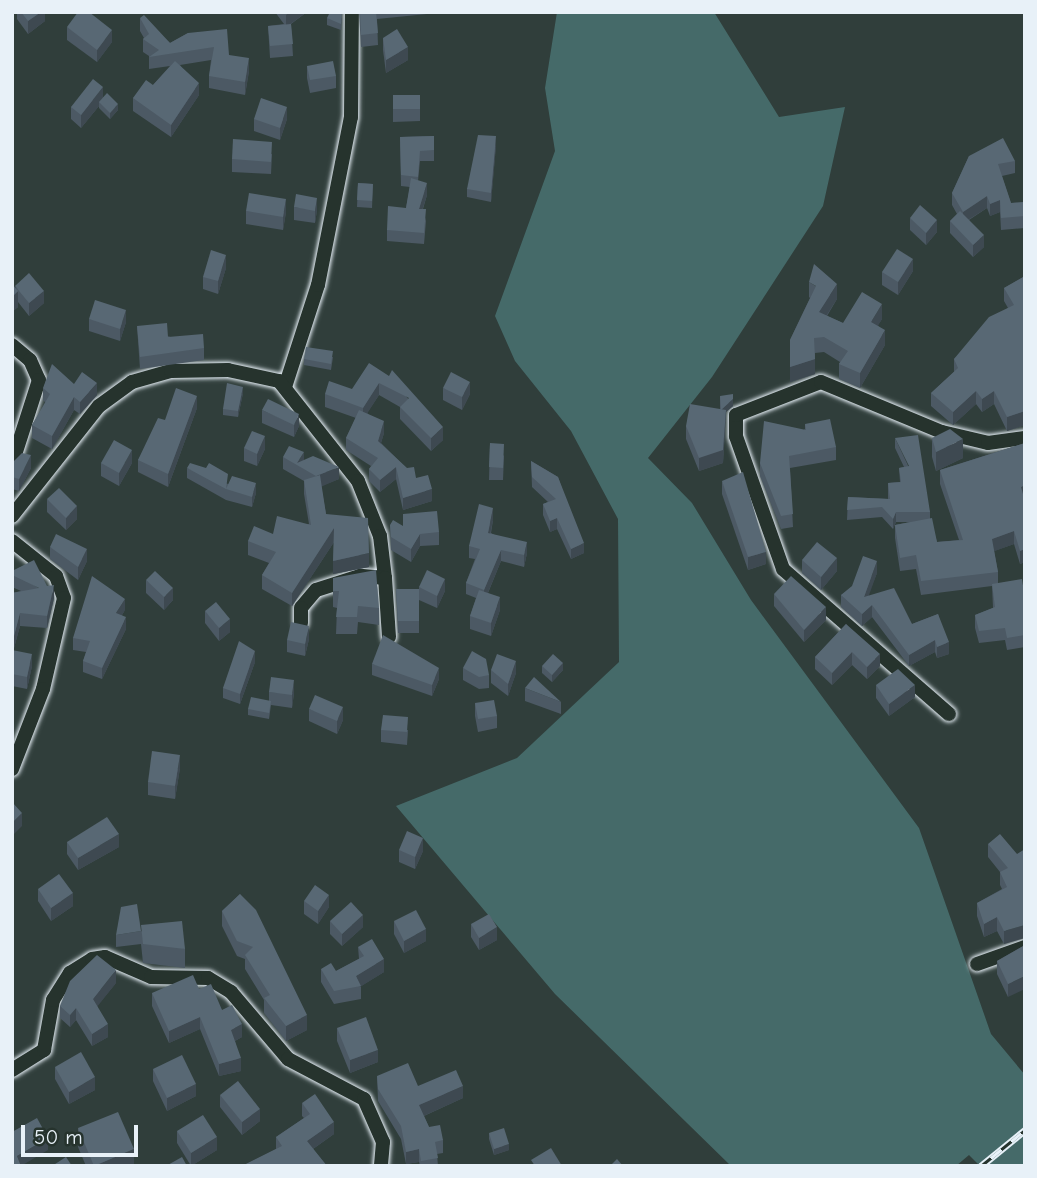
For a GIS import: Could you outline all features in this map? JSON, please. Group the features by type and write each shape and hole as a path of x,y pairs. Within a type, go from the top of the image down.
{"street":[{"path":"285,387 318,285 351,117 351,13"},
{"path":"12,345 30,360 39,380 12,464"},
{"path":"12,516 99,406 132,382 171,371 229,370 259,374 285,387 358,481 380,536 389,637"},
{"path":"949,714 783,569 742,456 736,415 821,382 942,432 988,443 1025,438"},
{"path":"12,541 57,576 64,598 43,689 12,768"},
{"path":"301,623 301,608 316,590 360,576 385,578"},
{"path":"977,964 1025,947"},
{"path":"12,1070 44,1050 53,1000 70,974 92,959 105,957 151,977 208,978 231,992 288,1059 364,1099 383,1142 381,1166"}],"water":[{"path":"557,12 714,12 779,117 845,107 823,206 712,377 648,458 692,503 751,600 919,828 991,1034 1025,1075 1025,1166 980,1166 969,1155 956,1166 731,1166 555,994 396,806 517,758 619,662 618,519 571,431 515,361 495,316 555,151 545,88"}],"building":[{"path":"21,12 41,12 28,21"},
{"path":"78,12 89,12 112,30 97,50 67,27"},
{"path":"330,12 342,12 341,24 327,18"},
{"path":"360,12 376,12 378,33 361,35"},
{"path":"144,15 170,43 188,33 227,29 229,55 249,58 245,82 209,76 214,47 149,57 159,50 143,39 149,34 140,18"},
{"path":"291,24 293,44 270,46 268,26"},
{"path":"397,29 408,47 386,60 383,38"},
{"path":"175,61 199,83 171,125 133,98 146,80 153,85"},
{"path":"333,61 336,76 310,80 307,66"},
{"path":"93,79 103,87 81,115 71,107"},
{"path":"107,93 118,104 110,113 99,102"},
{"path":"393,95 420,95 420,109 393,109"},
{"path":"261,98 287,107 280,128 254,119"},
{"path":"478,135 496,136 491,193 467,189"},
{"path":"434,136 434,150 420,151 418,177 401,175 400,137"},
{"path":"1003,138 1015,161 998,164 1011,203 1025,202 1025,216 1001,218 1000,200 990,204 987,196 963,212 952,193 969,156"},
{"path":"233,139 272,142 271,162 232,159"},
{"path":"411,178 427,183 419,209 426,209 424,233 387,230 388,206 406,208"},
{"path":"358,183 373,184 372,201 357,200"},
{"path":"249,193 286,199 283,217 246,211"},
{"path":"296,194 317,198 315,211 294,207"},
{"path":"920,205 937,220 926,233 910,218"},
{"path":"960,211 984,235 973,245 950,221"},
{"path":"897,249 913,259 898,282 882,272"},
{"path":"211,250 226,255 218,281 203,277"},
{"path":"814,264 837,284 819,312 843,323 862,292 882,304 871,322 885,330 860,373 839,364 848,351 824,337 814,338 815,359 790,367 790,340 816,286 809,282"},
{"path":"29,273 44,291 29,303 15,286"},
{"path":"1025,276 1025,411 1007,417 994,391 982,399 976,391 953,412 931,393 958,368 954,359 989,317 1014,305 1004,288"},
{"path":"12,285 18,291 12,297"},
{"path":"95,300 126,310 120,329 89,319"},
{"path":"167,323 168,337 203,334 204,348 140,357 137,326"},
{"path":"306,347 333,351 331,364 304,359"},
{"path":"369,363 389,376 392,370 443,427 431,438 400,407 409,398 379,383 363,408 325,394 329,381 352,389"},
{"path":"52,364 74,384 82,372 97,383 80,402 74,397 52,436 32,425 50,394 43,388"},
{"path":"451,372 470,382 462,397 443,388"},
{"path":"227,383 243,387 238,411 223,409"},
{"path":"176,388 197,396 168,474 138,460 158,418 165,420"},
{"path":"733,394 733,399 721,410 720,396"},
{"path":"268,399 299,414 294,425 262,410"},
{"path":"690,404 726,410 723,450 699,458 686,426"},
{"path":"359,410 384,421 378,441 407,468 414,467 416,478 428,475 432,489 403,498 396,467 380,480 369,469 378,458 346,438"},
{"path":"830,419 836,447 789,456 793,514 781,516 760,463 764,421 806,430 805,424"},
{"path":"950,429 963,439 936,452 932,438"},
{"path":"252,431 265,436 257,454 244,448"},
{"path":"918,435 930,512 896,512 893,519 882,507 847,510 848,497 890,499 888,483 901,482 899,468 909,466 895,438"},
{"path":"114,440 132,450 119,473 101,463"},
{"path":"490,443 504,444 503,468 489,467"},
{"path":"1025,443 1025,485 1021,487 1025,501 1025,549 1020,551 1014,531 992,539 998,572 921,581 916,555 900,558 895,525 932,518 937,542 963,540 940,470"},
{"path":"289,446 304,452 297,463 313,456 339,467 316,476 283,457"},
{"path":"22,453 31,455 19,479 12,477 12,469 14,461"},
{"path":"531,461 558,477 584,543 571,549 557,518 550,521 543,504 556,499 532,477"},
{"path":"190,463 206,468 209,463 228,474 226,489 187,468"},
{"path":"743,472 766,552 748,557 722,481"},
{"path":"320,475 326,514 368,518 369,553 333,561 334,528 292,593 262,575 276,552 248,541 254,526 273,534 277,516 311,525 304,480"},
{"path":"232,476 256,483 252,497 226,489"},
{"path":"59,488 77,506 66,518 47,499"},
{"path":"479,504 493,508 488,533 527,542 524,555 501,550 484,590 466,583 480,549 469,546"},
{"path":"437,511 439,532 420,534 411,549 391,537 390,525 393,520 403,526 403,514"},
{"path":"56,534 87,549 78,567 50,547"},
{"path":"817,542 837,558 821,577 802,560"},
{"path":"863,556 877,561 864,597 894,588 912,624 938,614 949,642 937,647 935,640 909,655 872,605 862,614 841,595 852,586"},
{"path":"34,560 47,586 54,585 47,616 20,613 14,636 12,593 39,588 12,575 12,571"},
{"path":"376,570 379,608 358,606 357,617 336,617 339,591 333,591 333,578"},
{"path":"427,570 445,579 437,596 419,587"},
{"path":"155,571 173,588 164,597 146,580"},
{"path":"92,576 125,599 116,613 126,617 102,668 83,661 90,641 73,638"},
{"path":"791,576 826,607 804,630 774,594"},
{"path":"1022,579 1025,635 1007,638 1005,628 979,631 975,615 995,607 992,584"},
{"path":"396,589 419,589 419,621 398,621"},
{"path":"479,590 500,597 491,623 470,616"},
{"path":"216,602 230,619 219,628 205,611"},
{"path":"291,622 309,626 305,644 287,640"},
{"path":"846,624 880,654 867,667 852,652 832,673 815,657"},
{"path":"383,635 439,668 432,685 372,664"},
{"path":"239,641 255,651 240,694 223,688"},
{"path":"12,650 32,654 27,677 12,674"},
{"path":"472,651 486,659 489,675 479,677 463,668"},
{"path":"497,654 516,661 508,684 491,670"},
{"path":"553,654 563,663 552,675 542,666"},
{"path":"898,669 915,685 889,704 876,685"},
{"path":"271,677 294,680 292,695 269,692"},
{"path":"534,677 561,702 525,688"},
{"path":"315,695 343,707 337,721 309,709"},
{"path":"251,697 271,701 269,713 248,709"},
{"path":"494,700 497,716 478,719 475,703"},
{"path":"383,715 408,717 407,732 381,730"},
{"path":"152,751 180,755 175,786 148,782"},
{"path":"12,802 22,813 12,823"},
{"path":"107,817 119,834 78,858 67,842"},
{"path":"407,831 423,838 415,857 399,850"},
{"path":"1000,834 1017,854 1025,849 1025,925 1004,931 997,917 984,924 977,903 1007,887 1000,872 1008,868 988,844"},
{"path":"59,874 73,893 51,908 38,889"},
{"path":"315,885 329,895 318,911 304,901"},
{"path":"240,894 256,910 307,1015 286,1026 264,998 270,995 245,955 253,947 237,941 222,911"},
{"path":"351,902 363,915 342,934 330,921"},
{"path":"137,904 141,931 116,935 121,907"},
{"path":"416,910 426,929 404,941 394,921"},
{"path":"489,914 497,927 479,938 471,924"},
{"path":"182,921 185,949 143,944 141,925"},
{"path":"372,939 384,959 356,976 361,986 334,991 321,969 331,963 336,971 364,956 358,947"},
{"path":"1025,945 1025,976 1008,984 997,961"},
{"path":"97,955 116,970 93,999 108,1024 92,1034 76,1008 70,1015 60,1006 70,981"},
{"path":"193,975 199,989 211,984 222,1010 232,1005 242,1024 231,1030 241,1058 219,1064 200,1017 169,1031 152,993"},
{"path":"366,1017 378,1050 350,1060 337,1028"},
{"path":"81,1052 95,1077 69,1092 55,1067"},
{"path":"182,1055 196,1084 167,1098 153,1069"},
{"path":"408,1063 418,1086 456,1070 463,1086 419,1105 429,1127 440,1125 443,1140 435,1142 438,1158 421,1161 419,1149 406,1152 401,1126 378,1089 377,1076"},
{"path":"238,1081 260,1109 242,1122 220,1095"},
{"path":"315,1094 334,1122 307,1141 327,1166 247,1166 246,1164 282,1146 276,1137 310,1114 302,1103"},
{"path":"118,1112 134,1149 94,1166 78,1128"},
{"path":"203,1115 217,1137 191,1153 177,1131"},
{"path":"37,1118 48,1138 17,1156 21,1166 12,1166 12,1132"},
{"path":"504,1128 509,1144 494,1149 489,1133"},
{"path":"551,1148 562,1166 535,1166 531,1160"},
{"path":"66,1157 72,1166 52,1166"},
{"path":"182,1157 187,1166 166,1166"},
{"path":"617,1159 623,1166 610,1166"}],"railway":[{"path":"981,1166 1025,1130"}]}
